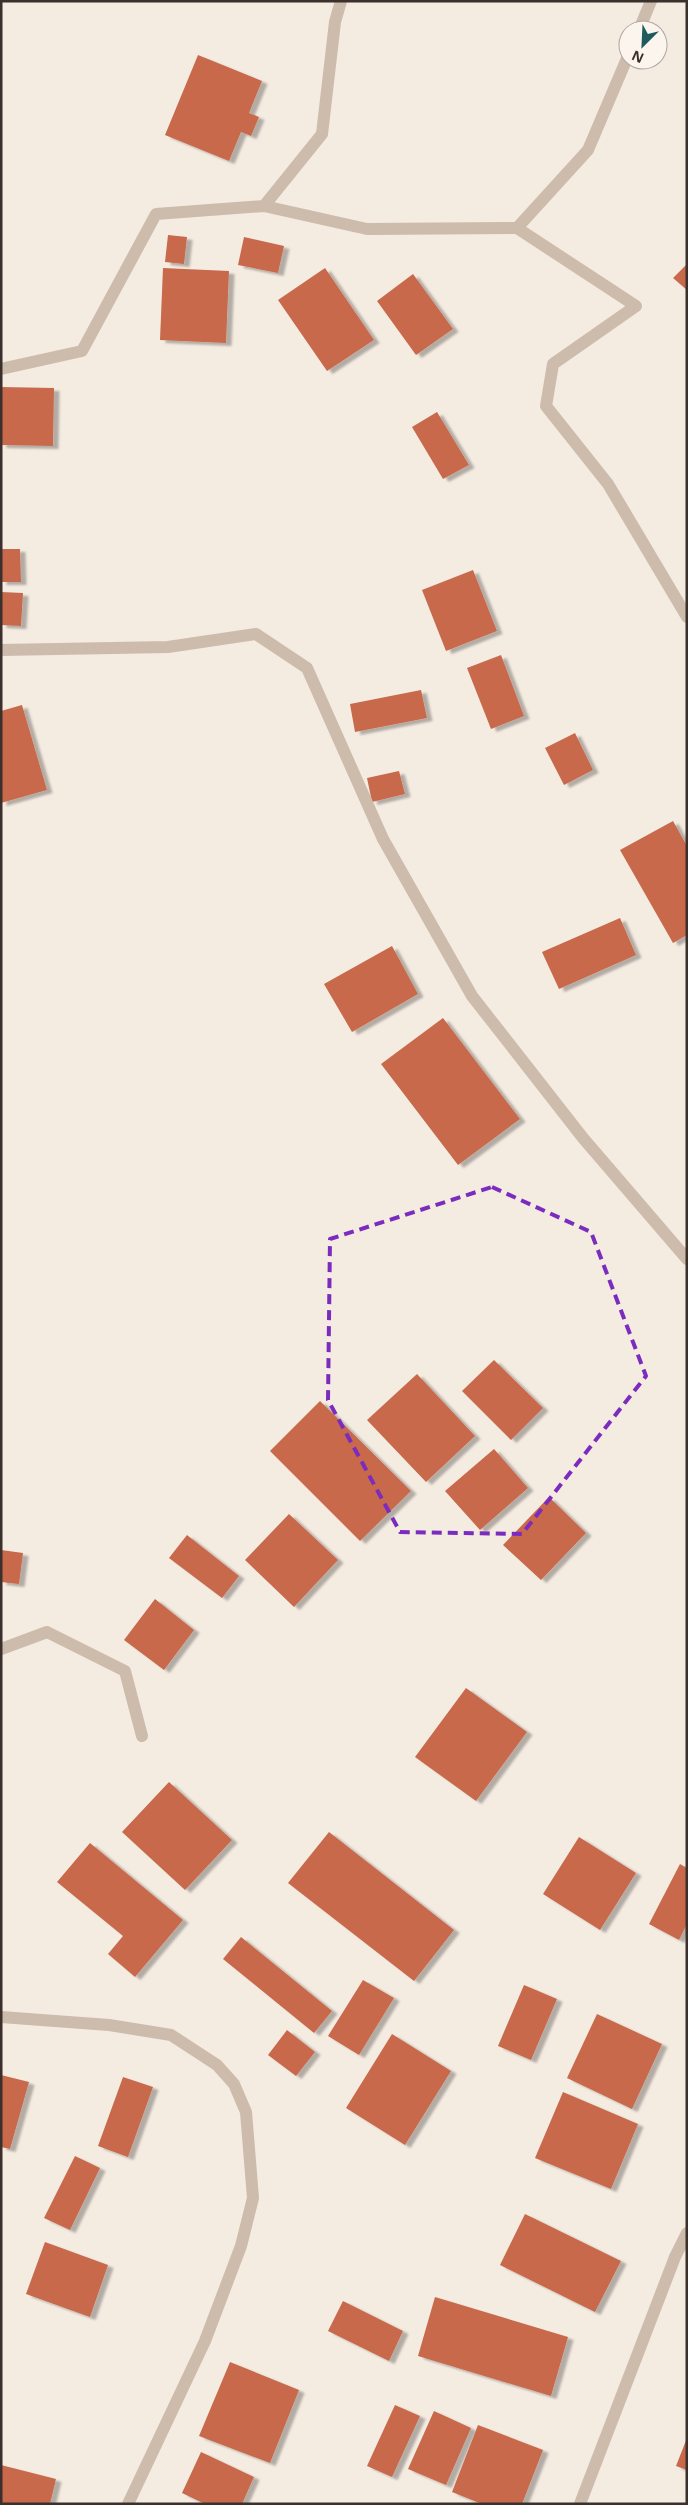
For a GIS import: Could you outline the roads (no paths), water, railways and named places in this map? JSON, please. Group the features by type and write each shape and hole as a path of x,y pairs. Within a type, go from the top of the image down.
{"street":[{"path":"264,206 322,134 335,22 341,1"},
{"path":"643,20 651,1"},
{"path":"517,228 588,150 622,70"},
{"path":"1,369 82,350 156,214 264,206 367,229 517,228 636,306 553,364 546,406 608,484 687,617"},
{"path":"1,650 168,647 256,634 307,668 383,839 472,996 583,1138 687,1259"},
{"path":"1,1649 47,1632 125,1671 142,1736"},
{"path":"1,2017 109,2025 171,2035 217,2065 234,2084 246,2112 254,2198 241,2246 205,2341 128,2504"},
{"path":"580,2504 675,2257 687,2233"}]}
